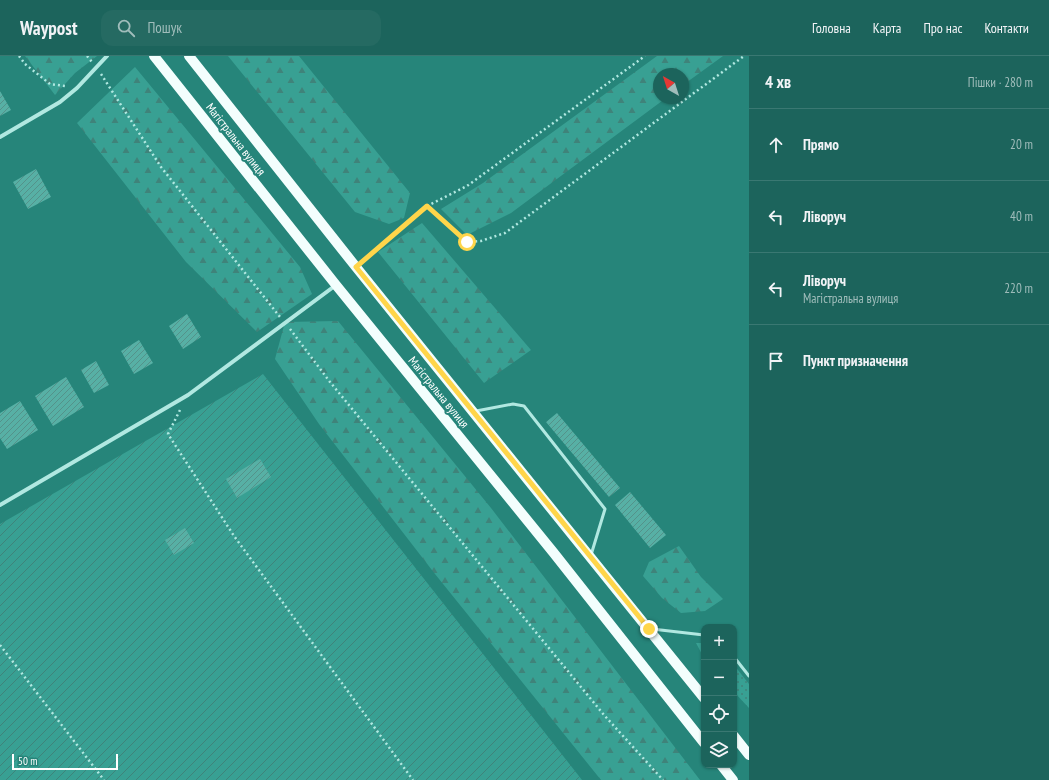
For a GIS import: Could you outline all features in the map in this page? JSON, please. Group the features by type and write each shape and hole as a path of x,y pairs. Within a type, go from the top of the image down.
{"main road":[{"name":"Магістральна вулиця","path":"154,56 336,285 553,552 701,739"},
{"name":"Магістральна вулиця","path":"189,56 356,267 702,696"},
{"path":"737,740 749,755"},
{"path":"723,768 733,780"}],"street":[{"path":"0,137 60,102 77,88 107,56"},
{"path":"0,505 188,394 336,285"}],"lane":[{"path":"473,411 513,404 524,406 605,509 590,556"},
{"path":"649,629 701,635"},
{"path":"736,660 749,676"}],"path":[{"path":"19,56 25,64 50,84 77,88"},
{"path":"87,56 97,68 161,167 285,322 330,382 604,715 663,780"},
{"path":"356,267 427,206 467,186 645,56"},
{"path":"427,206 467,242 482,241 505,233 744,56"},
{"path":"188,394 168,434 234,536 413,780"},
{"path":"0,645 104,780"}],"green space":[{"path":"25,56 97,56 75,73 55,95"},
{"path":"228,56 299,56 410,193 404,218 389,224 355,212"},
{"path":"657,56 723,56 689,81 689,68 653,68 653,104 658,104 511,213 467,235 441,209 483,183"},
{"path":"135,67 300,267 312,294 257,332 186,262 77,123"},
{"path":"422,223 531,350 484,383 378,252"},
{"path":"338,321 491,508 700,780 601,780 435,574 319,424 275,359 285,322"},
{"path":"263,374 582,780 0,780 0,524"},
{"path":"679,546 701,577 723,599 705,611 681,613 662,598 643,576 649,562"},
{"path":"696,643 701,643 701,652"},
{"path":"737,669 749,684 749,708 737,695"}],"building":[{"path":"0,91 11,110 0,116"},
{"path":"36,169 51,197 28,209 13,182"},
{"path":"187,314 201,337 183,349 169,326"},
{"path":"139,340 153,363 134,374 121,351"},
{"path":"96,361 109,385 94,393 81,370"},
{"path":"66,377 84,407 53,426 35,396"},
{"path":"20,401 38,430 7,449 0,438 0,413"},
{"path":"557,413 620,488 609,497 546,422"},
{"path":"260,459 271,477 237,498 226,479"},
{"path":"630,492 666,535 650,548 615,505"},
{"path":"185,528 194,543 174,555 165,540"}],"route":[{"path":"467,242 440,216 427,206 356,267 649,629"}]}
